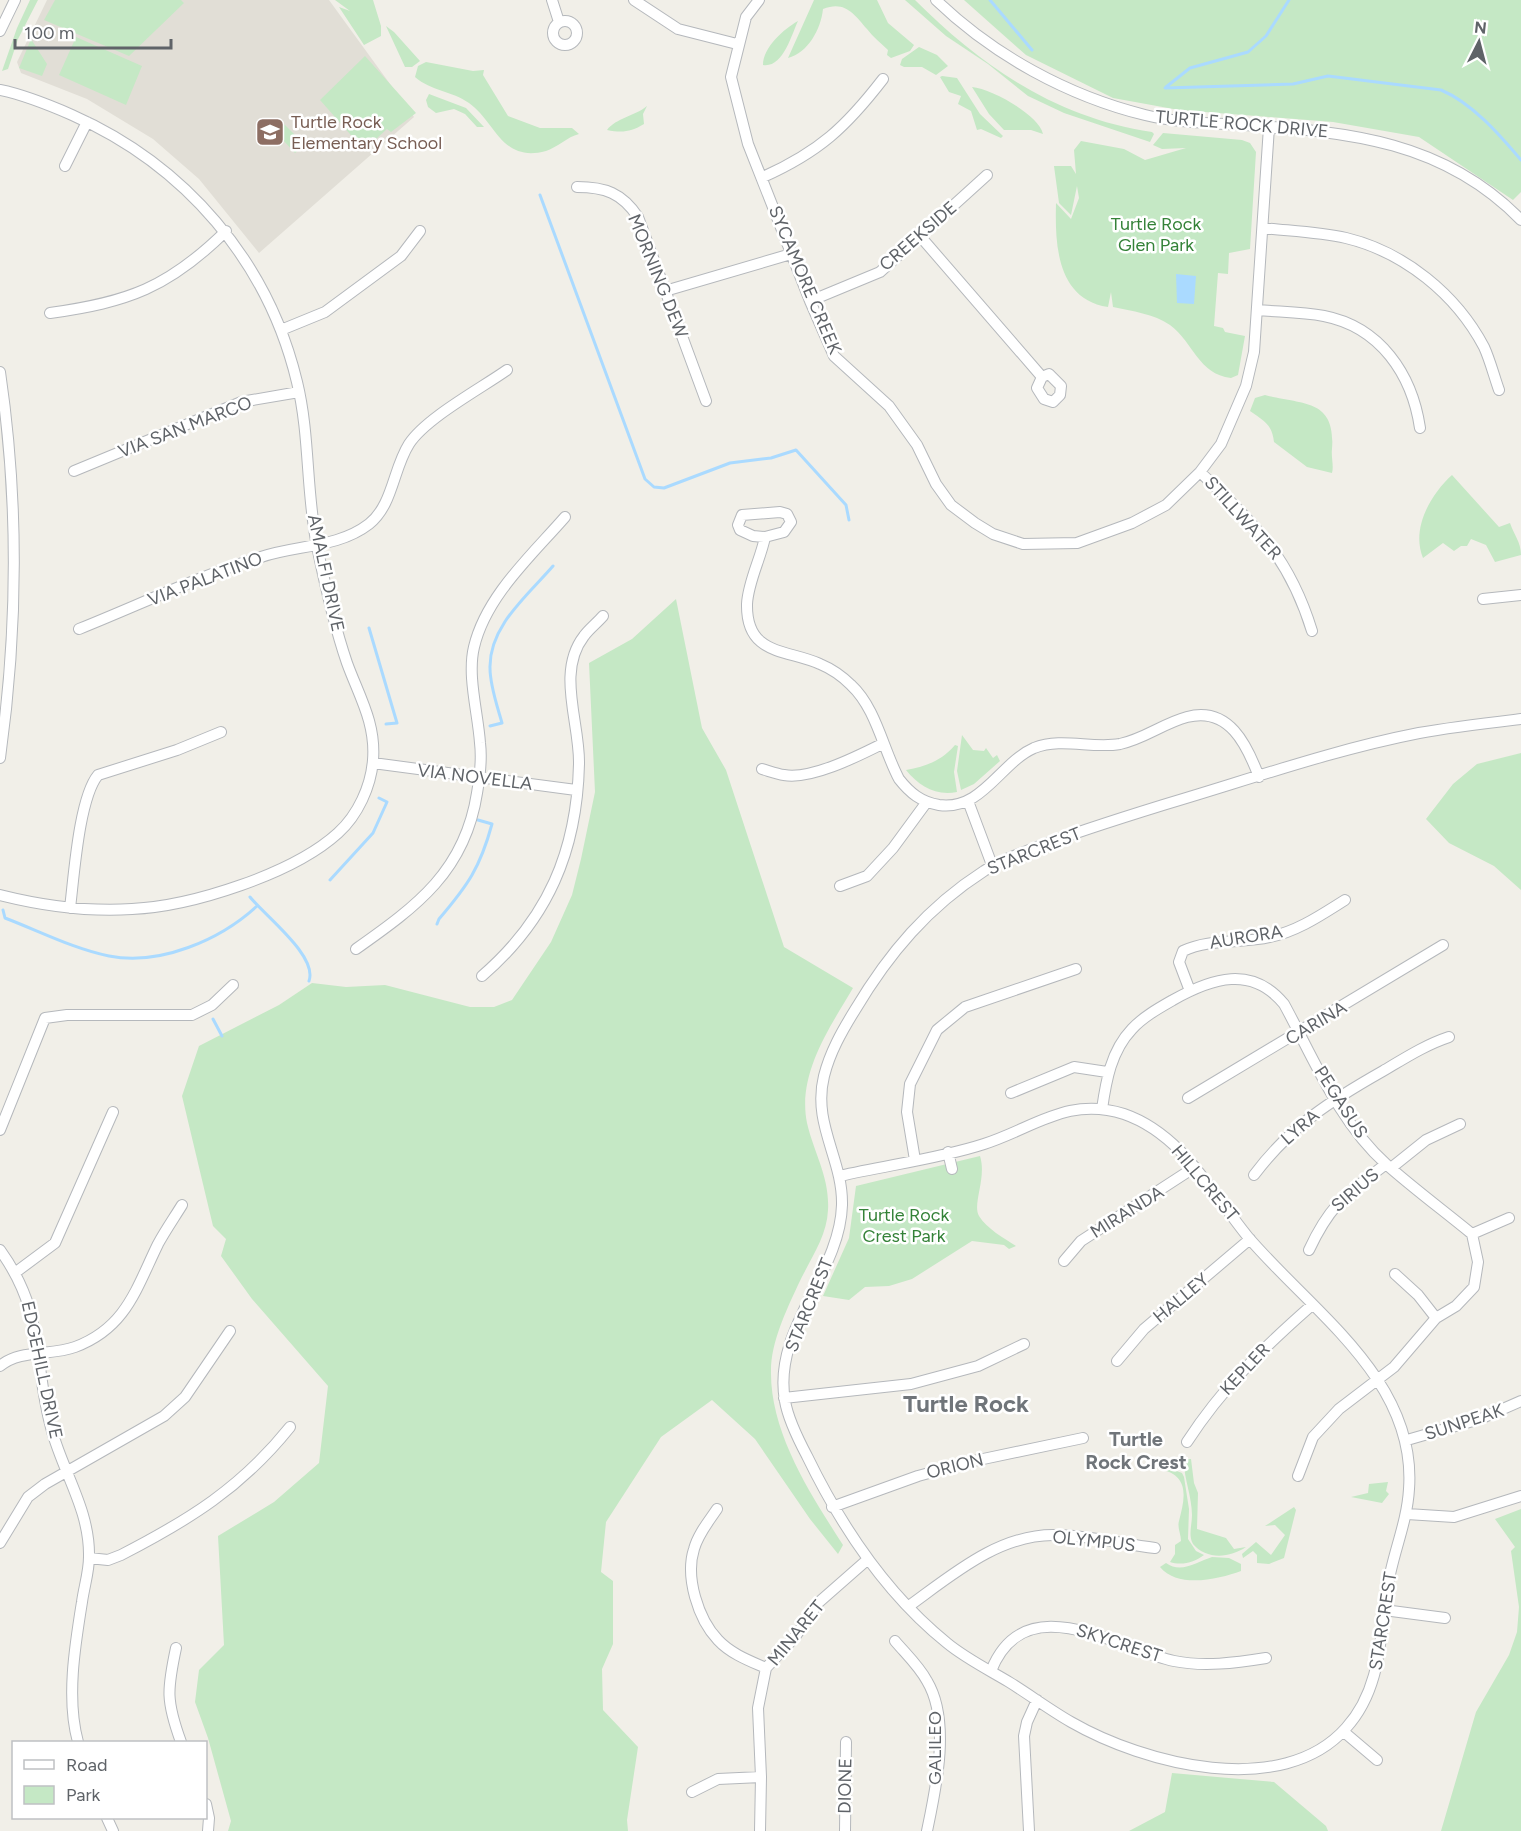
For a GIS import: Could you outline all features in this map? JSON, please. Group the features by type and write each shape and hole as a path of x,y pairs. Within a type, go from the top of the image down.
{"street":[{"path":"0,31 15,0"},
{"path":"552,0 559,22"},
{"path":"634,0 678,29 737,44"},
{"name":"SYCAMORE CREEK","path":"759,0 746,17 737,44 731,77 748,144 834,356 889,406 917,445 936,484 951,505 993,534 1023,544 1077,543 1132,523 1166,505 1200,472 1221,444 1246,386 1254,352 1269,127"},
{"name":"TURTLE ROCK DRIVE","path":"936,0 972,32 1037,74 1107,104 1147,116 1328,130 1413,150 1463,174 1508,207 1521,220"},
{"path":"763,177 791,165 828,141 856,115 883,79"},
{"name":"AMALFI DRIVE","path":"0,90 52,106 132,145 173,176 226,231 256,278 281,330 299,392 317,545 348,665 370,719 373,764 370,779 355,813 334,836 298,860 235,887 171,904 136,909 70,908 0,895"},
{"path":"65,166 87,122"},
{"name":"CREEKSIDE","path":"810,301 879,272 987,175"},
{"name":"MORNING DEW","path":"577,187 606,189 617,194 632,208 643,228 706,401"},
{"path":"1263,228 1345,238 1372,247 1425,277 1446,295 1467,320 1484,348 1499,390"},
{"path":"50,313 116,302 141,293 170,276 226,231"},
{"path":"281,330 326,312 401,256 420,231"},
{"path":"920,236 1042,377"},
{"path":"665,291 791,254"},
{"path":"1258,310 1324,316 1355,326 1380,343 1394,358 1408,381 1416,401 1420,428"},
{"name":"VIA PALATINO","path":"79,629 213,572 264,555 317,545 355,534 371,523 383,507 410,442 426,425 507,370"},
{"path":"0,372 16,546 10,687 0,758"},
{"name":"VIA SAN MARCO","path":"74,471 241,402 299,392"},
{"name":"STILLWATER","path":"1200,472 1249,519 1280,555 1303,600 1312,631"},
{"path":"356,949 405,914 445,875 467,838 474,812 481,748 472,673 473,649 479,630 494,602 565,517"},
{"path":"765,537 747,602 748,618 754,633 761,643 772,651 821,664 853,687 864,701 899,779 907,789 926,802 944,806 968,801 1033,749 1059,742 1104,746 1120,743 1151,734 1187,717 1202,716 1221,720 1237,731 1248,747 1259,777"},
{"path":"1483,598 1521,595"},
{"path":"482,976 521,939 544,902 569,841 576,790 579,736 569,684 574,656 583,636 603,616"},
{"name":"STARCREST","path":"1407,1514 1390,1567 1376,1673 1366,1701 1344,1732 1315,1752 1290,1764 1257,1770 1204,1766 1159,1758 1075,1724 947,1644 867,1560 832,1508 799,1441 784,1398 785,1369 792,1338 839,1229 842,1204 840,1176 822,1121 822,1082 835,1043 876,975 900,942 954,891 992,865 1134,814 1417,733 1521,719"},
{"path":"70,908 82,825 92,783 98,775 177,750 221,732"},
{"path":"762,769 787,776 818,770 845,762 882,744"},
{"name":"VIA NOVELLA","path":"373,764 576,790"},
{"path":"968,801 992,865"},
{"path":"840,886 867,876 893,848 926,802"},
{"name":"AURORA","path":"1190,991 1179,962 1183,951 1198,944 1270,937 1300,927 1345,900"},
{"name":"CARINA","path":"1188,1098 1300,1033 1443,945"},
{"path":"915,1160 907,1112 910,1084 937,1030 965,1007 1076,969"},
{"name":"PEGASUS","path":"1102,1109 1107,1072 1131,1029 1157,1009 1190,991 1220,979 1258,983 1274,992 1353,1126 1389,1166 1472,1234"},
{"path":"0,1130 45,1018 67,1015 192,1015 212,1005 233,985"},
{"name":"LYRA","path":"1254,1175 1283,1139 1335,1099 1424,1046 1449,1037"},
{"path":"1011,1093 1074,1067 1107,1072"},
{"name":"HILLCREST","path":"840,1176 986,1144 1062,1111 1102,1109 1122,1113 1162,1134 1195,1167 1250,1239 1378,1380 1407,1440 1410,1464 1407,1514"},
{"path":"16,1272 55,1243 113,1112"},
{"name":"SIRIUS","path":"1309,1250 1323,1220 1335,1205 1426,1140 1460,1124"},
{"path":"948,1152 952,1170"},
{"name":"MIRANDA","path":"1064,1261 1081,1241 1195,1167"},
{"path":"0,1366 22,1356 72,1348 94,1339 113,1325 126,1311 160,1241 182,1205"},
{"path":"1298,1476 1313,1437 1339,1408 1394,1367 1436,1318 1456,1306 1474,1287 1478,1262 1472,1234 1509,1218"},
{"name":"HALLEY","path":"1117,1361 1144,1329 1250,1239"},
{"name":"EDGEHILL DRIVE","path":"0,1250 16,1272 27,1295 40,1353 52,1432 83,1511 89,1558 81,1604 73,1695 78,1741"},
{"path":"1395,1274 1418,1294 1436,1318"},
{"name":"KEPLER","path":"1187,1442 1231,1382 1257,1354 1312,1305"},
{"path":"0,1543 28,1497 67,1470 136,1434 164,1416 185,1397 230,1330"},
{"path":"784,1398 911,1384 978,1366 1024,1344"},
{"name":"SUNPEAK","path":"1407,1440 1480,1419 1521,1401"},
{"path":"89,1558 108,1560 121,1556 218,1500 271,1450 290,1427"},
{"name":"ORION","path":"832,1508 918,1476 969,1461 1083,1438"},
{"path":"1407,1514 1454,1517 1521,1496"},
{"path":"717,1509 693,1550 691,1576 694,1592 706,1622 717,1640 730,1650 766,1668"},
{"name":"OLYMPUS","path":"909,1606 960,1570 1000,1546 1029,1537 1064,1535 1155,1548"},
{"name":"MINARET","path":"760,1831 761,1777 758,1708 766,1668 795,1637 818,1603 867,1560"},
{"path":"1384,1610 1444,1618"},
{"name":"SKYCREST","path":"991,1671 997,1654 1021,1635 1042,1628 1059,1627 1095,1633 1146,1653 1174,1661 1204,1665 1266,1658"},
{"name":"GALILEO","path":"895,1641 927,1681 938,1716 937,1780 927,1831"},
{"path":"176,1648 168,1693 169,1710 180,1741"},
{"path":"1029,1831 1024,1737 1027,1722 1037,1700"},
{"path":"1344,1732 1377,1760"},
{"name":"DIONE","path":"845,1831 846,1742"},
{"path":"692,1792 718,1779 761,1777"},
{"path":"207,1809 208,1831"}],"shaded area":[{"name":"Turtle Rock Elementary School","path":"47,0 329,0 414,117 259,253 199,179 153,139 87,99 21,73 17,62"}],"green space":[{"path":"30,0 38,0 18,39 8,69 2,71 17,28"},
{"path":"55,0 181,0 184,3 129,56 44,20"},
{"path":"335,0 373,0 381,26 381,36 364,45 339,7 350,11"},
{"path":"814,0 877,0 888,23 914,45 910,51 891,58 887,55 888,50 853,14 837,6 823,9 820,24 807,46 788,58"},
{"path":"905,0 915,0 967,47 994,68 1023,86 1084,115 1152,132 1154,134 1150,142 1064,113 1028,96 988,64 946,36"},
{"path":"964,0 1521,0 1521,192 1513,200 1419,137 1333,122 1179,110 1113,98 1026,55"},
{"path":"798,21 781,56 770,65 763,65 770,45"},
{"path":"386,26 420,61 412,67 405,67"},
{"path":"76,37 142,66 126,105 59,75"},
{"path":"31,39 47,64 42,76 19,68"},
{"path":"919,47 937,55 948,66 936,75 922,67 900,65 902,59"},
{"path":"365,56 416,113 391,132 387,129 364,150 320,100"},
{"path":"426,62 473,71 484,70 483,75 508,116 540,128 572,128 579,134 546,151 531,153 519,151 501,139 469,103 421,82 415,77 418,66"},
{"path":"940,77 957,78 980,114 1003,136 1001,138 981,129 977,130 971,111 958,104 961,96 949,92"},
{"path":"972,87 1014,104 1033,119 1043,134 1031,130 1004,130 989,114"},
{"path":"429,94 466,108 484,127 477,127 465,114 454,109 436,113 428,107 426,100"},
{"path":"647,106 643,114 644,124 626,131 607,130 615,123"},
{"path":"278,118 304,144 295,153 270,126"},
{"name":"Turtle Rock Glen Park","path":"1163,133 1242,140 1250,143 1256,152 1250,249 1229,253 1228,274 1218,273 1214,326 1223,328 1225,332 1245,336 1238,375 1231,378 1211,371 1178,332 1164,321 1113,307 1111,292 1108,307 1091,302 1078,293 1068,281 1062,267 1056,235 1056,203 1071,219 1079,198 1077,186 1071,215 1059,203 1054,166 1071,166 1076,174 1074,150 1081,141 1124,149 1145,160 1186,148 1162,149 1153,145"},
{"path":"1265,395 1304,403 1322,412 1332,432 1332,473 1307,467 1274,442 1269,427 1250,411 1255,398"},
{"path":"1452,475 1499,527 1510,523 1519,542 1521,555 1495,562 1486,545 1471,539 1467,546 1461,546 1454,551 1443,543 1423,558 1419,536 1421,524 1436,492"},
{"path":"676,599 702,728 726,770 784,947 853,988 818,1052 807,1087 805,1105 807,1123 827,1187 827,1220 821,1239 780,1327 771,1371 772,1394 785,1440 806,1484 843,1545 838,1554 810,1519 755,1439 712,1400 661,1437 606,1522 601,1572 613,1581 613,1644 602,1669 603,1710 638,1747 627,1820 628,1831 228,1831 231,1821 208,1738 195,1702 199,1670 224,1645 218,1536 274,1502 319,1463 328,1386 252,1299 221,1256 226,1239 213,1226 182,1096 199,1046 279,1005 312,983 346,987 385,985 470,1007 494,1007 512,1000 551,942 572,895 581,859 595,792 589,663 632,639"},
{"path":"962,735 973,750 984,751 986,748 993,758 997,755 1000,761 974,784 961,790 957,771"},
{"path":"955,745 958,746 954,772 957,792 949,793 928,788 916,781 906,770 933,762"},
{"path":"1521,753 1521,890 1494,866 1449,843 1426,819 1453,784 1477,764"},
{"name":"Turtle Rock Crest Park","path":"980,1156 982,1173 977,1205 979,1216 991,1229 1016,1246 1009,1249 1004,1245 972,1241 912,1279 889,1286 865,1287 849,1300 823,1296 849,1238 856,1186"},
{"path":"1184,1459 1191,1459 1194,1483 1198,1493 1197,1529 1226,1538 1234,1549 1246,1547 1240,1551 1226,1555 1211,1555 1193,1544 1190,1534 1192,1508"},
{"path":"1161,1465 1182,1473 1184,1477 1189,1509 1188,1539 1196,1551 1204,1555 1197,1560 1179,1564 1170,1562 1175,1554 1175,1545 1181,1541 1179,1523 1184,1498 1182,1484 1178,1478 1163,1470"},
{"path":"1388,1482 1386,1491 1389,1494 1382,1503 1351,1497 1368,1493 1369,1484"},
{"path":"1294,1507 1296,1510 1284,1558 1269,1564 1257,1563 1257,1555 1253,1551 1243,1558 1242,1554 1256,1542 1271,1555 1285,1535 1275,1525 1265,1526"},
{"path":"1521,1509 1521,1831 1441,1831 1476,1712 1509,1655 1517,1632 1519,1607 1511,1551 1515,1547 1495,1519"},
{"path":"1212,1557 1229,1558 1241,1564 1241,1571 1222,1577 1188,1580 1168,1574 1160,1567 1166,1563 1183,1567"},
{"path":"1172,1773 1274,1782 1326,1826 1328,1831 1129,1831 1165,1812"}],"water":[{"path":"1176,274 1196,276 1194,304 1177,303"}],"waterway":[{"path":"990,0 1032,50"},
{"path":"1166,87 1190,68 1248,52 1266,36 1289,0"},
{"path":"1165,88 1293,84 1328,76 1441,90 1474,111 1521,160"},
{"path":"540,195 645,479 654,487 664,488 730,463 771,458 796,450 846,505 849,520"},
{"path":"490,726 502,723 490,675 491,653 496,638 512,612 553,566"},
{"path":"369,628 397,723 386,724"},
{"path":"330,880 373,833 387,802 379,798"},
{"path":"437,924 465,886 483,853 492,824 478,820"},
{"path":"250,897 298,948 310,971 309,981"},
{"path":"3,910 5,918 70,944 96,953 128,958 168,954 188,948 225,930 257,906"},
{"path":"213,1019 222,1036"}],"place":[{"name":"Turtle Rock Elementary School","path":"270,132"}],"district":[{"name":"Turtle Rock","path":"966,1404"},
{"name":"Turtle Rock Crest","path":"1136,1450"}]}
